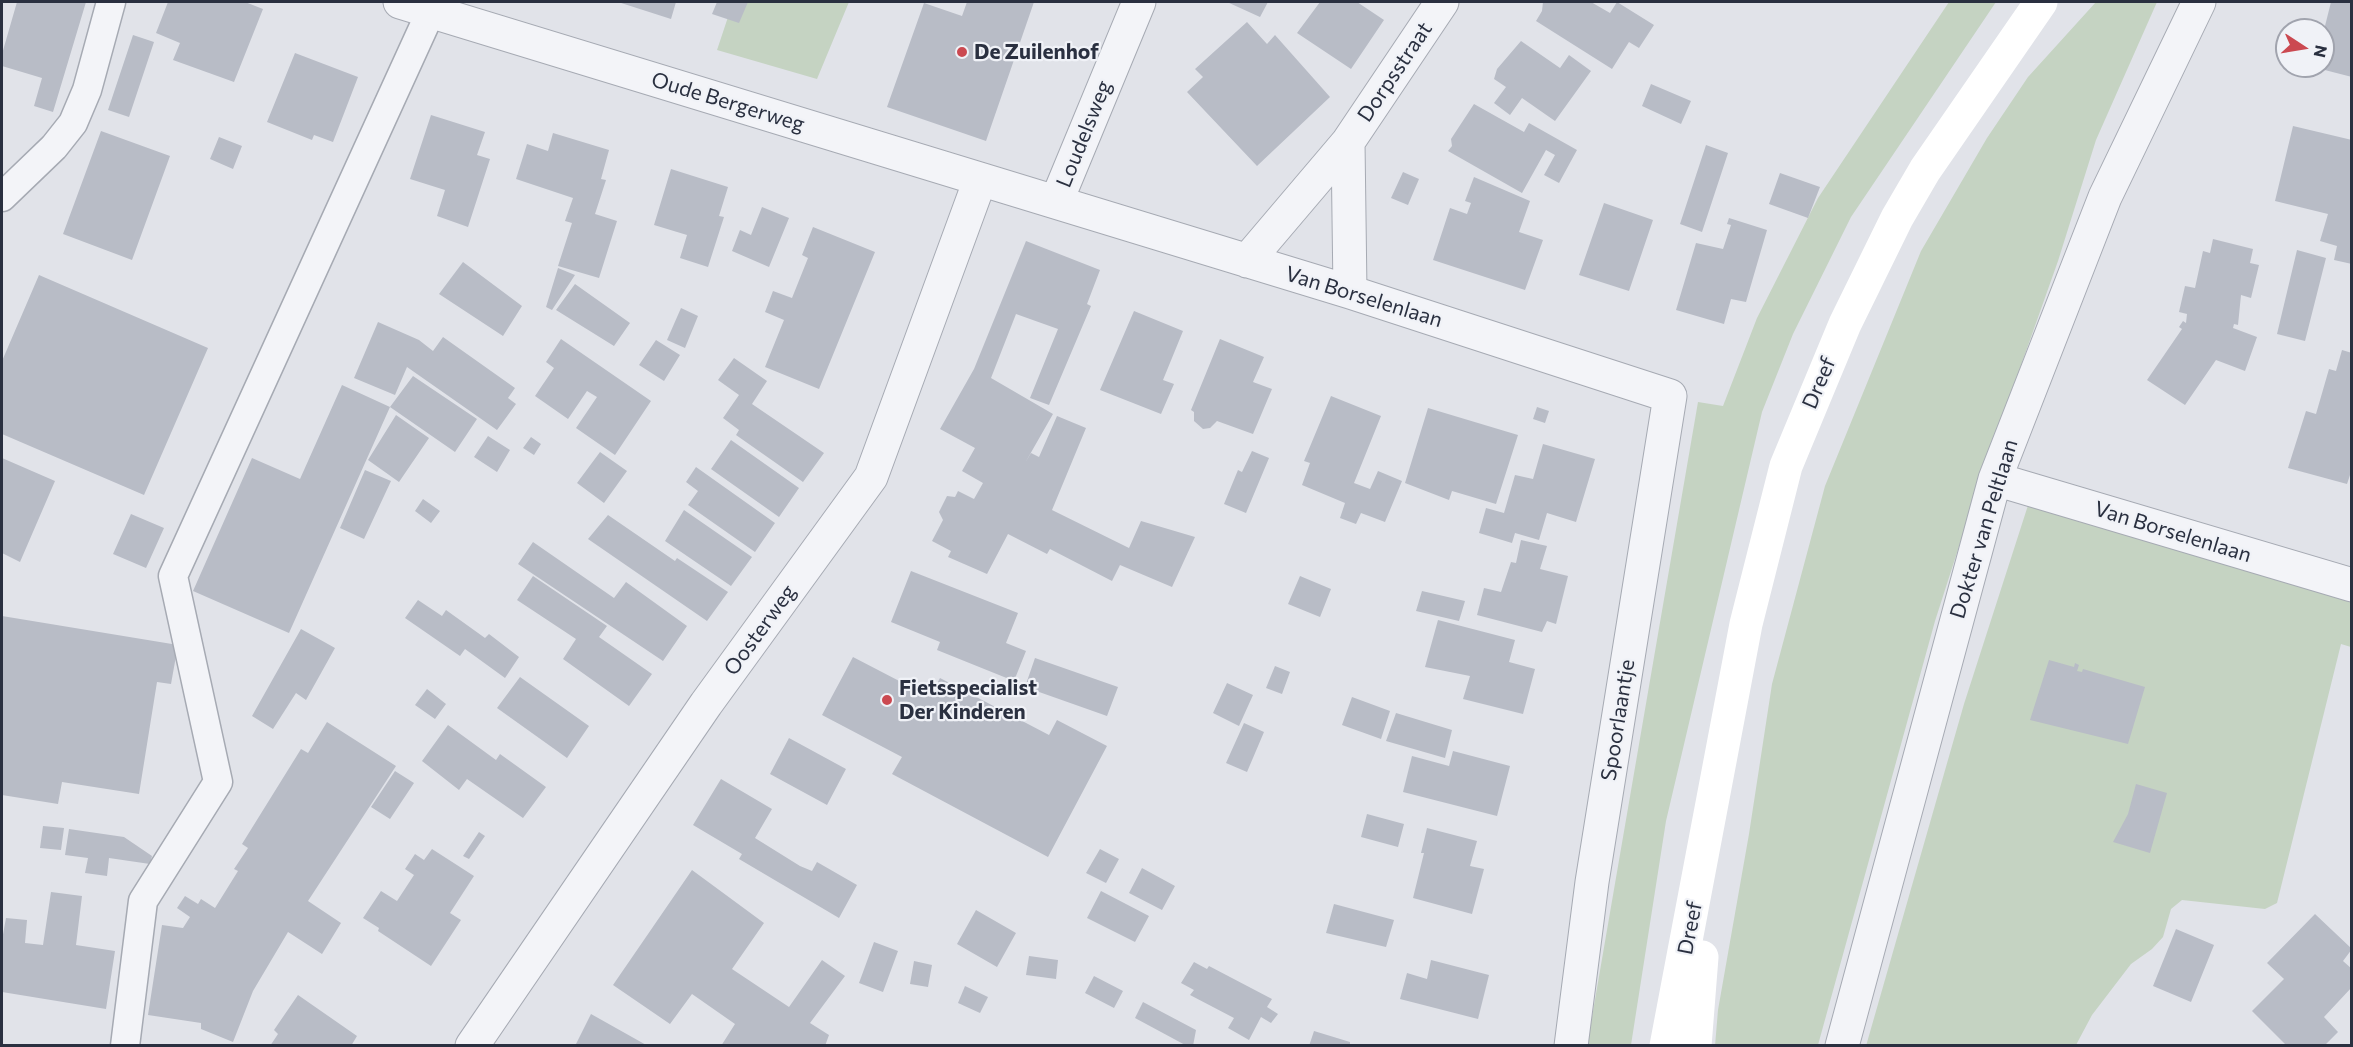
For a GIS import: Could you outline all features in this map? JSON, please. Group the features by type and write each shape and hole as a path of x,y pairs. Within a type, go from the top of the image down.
{"main road":[{"name":"Dreef","path":"1666,1046 1746,624 1786,466 1817,386 1897,218 1925,170 2041,2"},
{"name":"Dreef","path":"1695,1046 1712,811"}],"street":[{"name":"Loudelsweg","path":"1057,200 1139,2"},
{"name":"Dorpsstraat","path":"1246,261 1347,142 1442,2"},
{"name":"Dokter van Peltlaan","path":"1842,1046 1995,479 2105,198 2199,2"},
{"name":"Oude Bergerweg","path":"416,6 980,180 1057,200"},
{"name":"Dorpsstraat","path":"1347,142 1350,292"},
{"name":"Oosterweg","path":"472,1046 706,704 871,477 980,180"},
{"name":"Van Borselenlaan","path":"1057,200 1670,396"},
{"name":"Spoorlaantje","path":"1571,1046 1592,882 1670,396"},
{"name":"Van Borselenlaan","path":"1995,479 2352,585"}],"lane":[{"path":"2,197 54,147 73,123 87,90 111,2"},
{"path":"125,1046 143,901 218,782 173,576 416,6"}],"green space":[{"path":"733,2 849,2 817,79 717,50"},
{"path":"1949,2 1996,2 1851,217 1793,334 1762,412 1666,821 1631,1045 1587,1046 1698,402 1723,406 1757,318 1818,198"},
{"path":"2096,2 2157,2 2096,140 2058,261 1981,478 1935,621 1818,1045 1715,1046 1718,1010 1749,834 1772,684 1825,486 1921,251 1987,138 2028,77"},
{"path":"2031,496 2351,594 2351,647 2341,644 2277,903 2265,909 2182,900 2171,909 2163,937 2152,949 2131,964 2092,1015 2076,1045 1866,1046 1964,704"}],"building":[{"path":"17,2 86,2 53,112 34,106 42,78 2,66 2,54"},
{"path":"168,2 245,2 263,9 234,82 173,60 180,43 156,33"},
{"path":"618,2 676,2 671,19"},
{"path":"717,2 748,2 739,23 712,14"},
{"name":"De Zuilenhof","path":"967,2 1034,2 986,141 887,107 924,3 962,16"},
{"path":"1227,2 1268,2 1260,17"},
{"path":"1320,2 1357,2 1384,20 1351,69 1297,33"},
{"path":"1543,2 1591,2 1610,13 1617,2 1654,25 1639,48 1629,42 1612,69 1536,21 1542,11"},
{"path":"2331,2 2352,2 2352,77 2335,73 2335,18 2327,18"},
{"path":"1247,22 1267,44 1275,35 1330,97 1257,166 1187,92 1203,77 1195,69"},
{"path":"133,35 154,42 129,117 108,110"},
{"path":"1521,41 1560,68 1569,55 1591,71 1555,121 1522,98 1510,115 1494,103 1506,87 1494,79 1497,69"},
{"path":"295,53 358,77 333,142 314,135 312,140 267,122"},
{"path":"1651,84 1691,101 1681,124 1642,106"},
{"path":"1474,104 1524,132 1529,123 1577,150 1559,183 1544,175 1555,155 1546,150 1522,193 1448,151 1452,146 1451,139"},
{"path":"431,115 485,132 477,155 490,159 468,227 437,216 445,190 410,179"},
{"path":"2293,126 2352,140 2352,264 2334,260 2337,246 2320,241 2328,214 2275,201"},
{"path":"101,131 170,156 132,260 63,234"},
{"path":"553,133 609,150 601,179 606,180 595,214 617,221 599,278 558,266 572,223 565,221 573,198 516,179 527,144 548,151"},
{"path":"219,137 242,146 233,169 210,159"},
{"path":"1706,145 1728,153 1702,232 1680,224"},
{"path":"671,169 728,187 719,216 724,217 708,267 680,258 687,235 654,225"},
{"path":"1403,172 1419,179 1408,205 1391,198"},
{"path":"1780,173 1820,187 1808,218 1769,204"},
{"path":"1474,177 1530,201 1519,232 1543,240 1525,290 1433,260 1450,208 1467,214 1471,203 1465,201"},
{"path":"1604,203 1653,220 1629,291 1579,275"},
{"path":"762,207 789,218 769,267 732,251 740,230 751,235"},
{"path":"1729,218 1767,230 1746,302 1731,299 1724,324 1676,310 1696,243 1723,249 1731,225 1727,224"},
{"path":"813,227 875,252 819,389 765,367 784,320 765,312 773,291 792,298 808,258 802,255"},
{"path":"2213,239 2253,249 2250,263 2259,265 2251,298 2241,295 2238,325 2234,324 2233,328 2257,337 2245,371 2216,360 2185,405 2147,380 2182,329 2179,327 2183,321 2186,323 2187,314 2179,312 2185,286 2195,288 2203,251 2210,253"},
{"path":"1026,241 1100,270 1087,304 1091,306 1049,405 1030,398 1058,329 1016,314 991,378 1053,414 1025,463 1031,453 1039,457 1057,416 1086,428 1052,510 1129,548 1141,521 1195,537 1172,587 1120,565 1112,581 1050,549 1047,554 1008,534 987,574 948,557 951,551 932,541 943,520 939,512 947,496 955,497 958,491 974,499 983,483 962,471 975,448 940,429 974,369"},
{"path":"2297,250 2326,258 2305,341 2277,334"},
{"path":"463,262 522,306 503,336 439,294"},
{"path":"558,268 575,275 552,310 546,307"},
{"path":"39,275 208,348 144,495 2,434 2,361"},
{"path":"575,284 630,323 614,346 556,310"},
{"path":"681,308 698,316 685,348 667,340"},
{"path":"1134,311 1183,331 1163,380 1174,384 1161,414 1100,390"},
{"path":"378,322 419,340 433,351 443,337 515,388 508,398 516,404 497,430 407,367 395,395 354,378"},
{"path":"561,339 651,401 615,455 576,428 597,397 587,391 568,419 535,396 554,368 546,362"},
{"path":"1220,339 1264,357 1253,382 1272,389 1253,434 1217,421 1210,428 1203,429 1194,421 1194,412 1191,410"},
{"path":"656,340 680,355 664,381 639,365"},
{"path":"2342,350 2352,353 2352,469 2347,484 2288,468 2306,411 2316,414 2329,369 2336,371"},
{"path":"734,358 767,381 752,404 824,453 803,482 736,435 739,430 723,418 739,395 718,380"},
{"path":"413,376 477,419 455,452 390,407"},
{"path":"342,385 390,407 289,633 193,591 252,458 300,479"},
{"path":"1331,396 1381,416 1354,483 1370,489 1378,471 1402,481 1385,522 1361,513 1356,524 1340,518 1345,503 1302,485 1310,463 1304,461"},
{"path":"1537,407 1549,411 1545,423 1533,419"},
{"path":"1428,408 1518,435 1496,504 1452,491 1449,500 1405,483"},
{"path":"396,415 429,438 399,482 368,460"},
{"path":"488,436 510,450 497,472 474,457"},
{"path":"531,437 541,444 534,455 523,448"},
{"path":"731,440 799,488 779,517 711,469"},
{"path":"1543,444 1595,459 1576,522 1547,513 1539,540 1515,533 1512,543 1479,533 1486,508 1504,513 1515,475 1533,479"},
{"path":"1252,451 1269,458 1246,513 1224,504 1238,470 1242,472"},
{"path":"600,452 627,471 604,503 577,483"},
{"path":"2,458 55,481 20,562 2,553"},
{"path":"696,467 775,523 755,552 688,505 698,491 686,482"},
{"path":"365,470 391,481 364,539 340,528"},
{"path":"423,499 440,511 431,523 415,511"},
{"path":"684,510 752,557 731,586 665,541"},
{"path":"131,514 164,528 146,568 113,554"},
{"path":"608,515 675,561 677,558 728,592 707,621 588,539"},
{"path":"1521,540 1547,546 1540,569 1568,576 1556,624 1547,621 1542,632 1477,615 1484,588 1501,592 1511,562 1516,563"},
{"path":"533,542 614,598 626,582 687,626 663,661 518,564"},
{"path":"911,571 1018,613 1006,643 1026,651 1014,681 937,650 940,642 891,622"},
{"path":"533,576 607,626 599,637 652,674 629,706 563,659 576,639 517,600"},
{"path":"1300,576 1331,589 1320,617 1288,604"},
{"path":"1422,591 1465,601 1459,621 1416,611"},
{"path":"418,600 442,616 446,610 485,638 489,634 519,657 505,678 465,649 460,656 405,618"},
{"path":"2,616 178,645 171,684 157,682 139,794 62,782 58,804 2,795"},
{"path":"1438,620 1515,640 1509,662 1535,669 1523,714 1463,699 1470,676 1425,667"},
{"path":"301,629 335,648 306,700 296,693 273,729 252,716"},
{"path":"853,657 930,697 940,678 1049,735 1057,720 1107,746 1048,857 892,774 902,757 822,715"},
{"path":"1035,658 1118,687 1107,716 1025,687"},
{"path":"2049,660 2074,667 2075,663 2079,665 2077,671 2082,672 2083,669 2145,687 2128,744 2030,720"},
{"path":"1275,666 1290,672 1282,694 1266,688"},
{"path":"520,677 589,726 567,758 497,708"},
{"path":"1227,683 1253,695 1239,726 1213,713"},
{"path":"427,689 446,704 435,719 415,705"},
{"path":"1352,697 1390,711 1381,739 1342,725"},
{"path":"1396,713 1452,730 1445,758 1386,741"},
{"path":"327,722 396,766 308,901 341,923 322,954 288,932 253,991 233,1042 201,1029 201,1023 148,1015 162,925 183,928 190,917 177,908 185,896 198,904 201,899 215,908 238,871 234,869 248,848 242,844 301,749 308,753"},
{"path":"1244,723 1264,732 1247,772 1226,763"},
{"path":"448,725 496,760 500,754 546,787 523,818 467,779 459,790 422,761"},
{"path":"789,738 846,769 827,805 770,774"},
{"path":"1453,751 1510,766 1497,816 1403,792 1412,756 1449,766"},
{"path":"395,771 414,783 390,819 371,807"},
{"path":"721,779 772,809 755,838 800,866 812,871 817,862 857,885 839,918 739,859 742,854 693,825"},
{"path":"2136,784 2167,793 2150,853 2113,842 2128,814"},
{"path":"1367,814 1404,824 1398,847 1361,837"},
{"path":"43,826 64,828 61,850 40,848"},
{"path":"1427,828 1477,841 1470,866 1484,869 1472,914 1413,898 1424,853 1421,853"},
{"path":"69,829 124,837 152,856 150,864 109,858 107,876 85,873 88,858 65,855"},
{"path":"479,832 485,836 469,859 463,856"},
{"path":"432,849 474,876 450,913 461,920 431,966 378,931 379,928 363,918 381,891 397,901 414,875 405,869 415,854 424,860"},
{"path":"1100,849 1119,859 1106,883 1086,873"},
{"path":"1142,868 1175,886 1162,910 1129,893"},
{"path":"692,870 764,923 732,969 789,1007 822,960 845,976 810,1023 829,1035 825,1046 721,1046 735,1024 692,994 670,1024 613,985"},
{"path":"1101,891 1149,916 1135,942 1087,918"},
{"path":"51,892 82,896 76,945 115,951 106,1009 2,992 2,940 6,918 27,920 25,943 43,945"},
{"path":"1334,904 1394,920 1386,947 1326,933"},
{"path":"976,910 1016,933 997,967 957,944"},
{"path":"2315,914 2352,949 2343,961 2352,969 2352,987 2324,1017 2338,1032 2324,1046 2287,1046 2252,1011 2284,979 2267,963"},
{"path":"2176,929 2214,945 2191,1002 2153,986"},
{"path":"874,942 898,951 883,992 859,983"},
{"path":"1029,956 1058,960 1056,979 1026,975"},
{"path":"1431,960 1489,975 1478,1019 1400,999 1407,973 1427,979"},
{"path":"914,961 932,965 928,987 910,984"},
{"path":"1194,962 1207,969 1209,966 1272,999 1267,1007 1278,1014 1271,1023 1261,1017 1249,1040 1228,1028 1234,1018 1190,995 1194,990 1181,983"},
{"path":"1094,976 1123,991 1114,1008 1085,993"},
{"path":"965,986 988,997 980,1013 958,1003"},
{"path":"298,995 357,1036 351,1046 270,1046 278,1034 274,1030"},
{"path":"1143,1002 1196,1030 1193,1046 1187,1046 1135,1018"},
{"path":"591,1014 648,1046 575,1046"},
{"path":"1314,1031 1350,1042 1350,1046 1309,1046"}],"place":[{"name":"De Zuilenhof","path":"962,52"},
{"name":"Fietsspecialist Der Kinderen","path":"887,700"}]}
